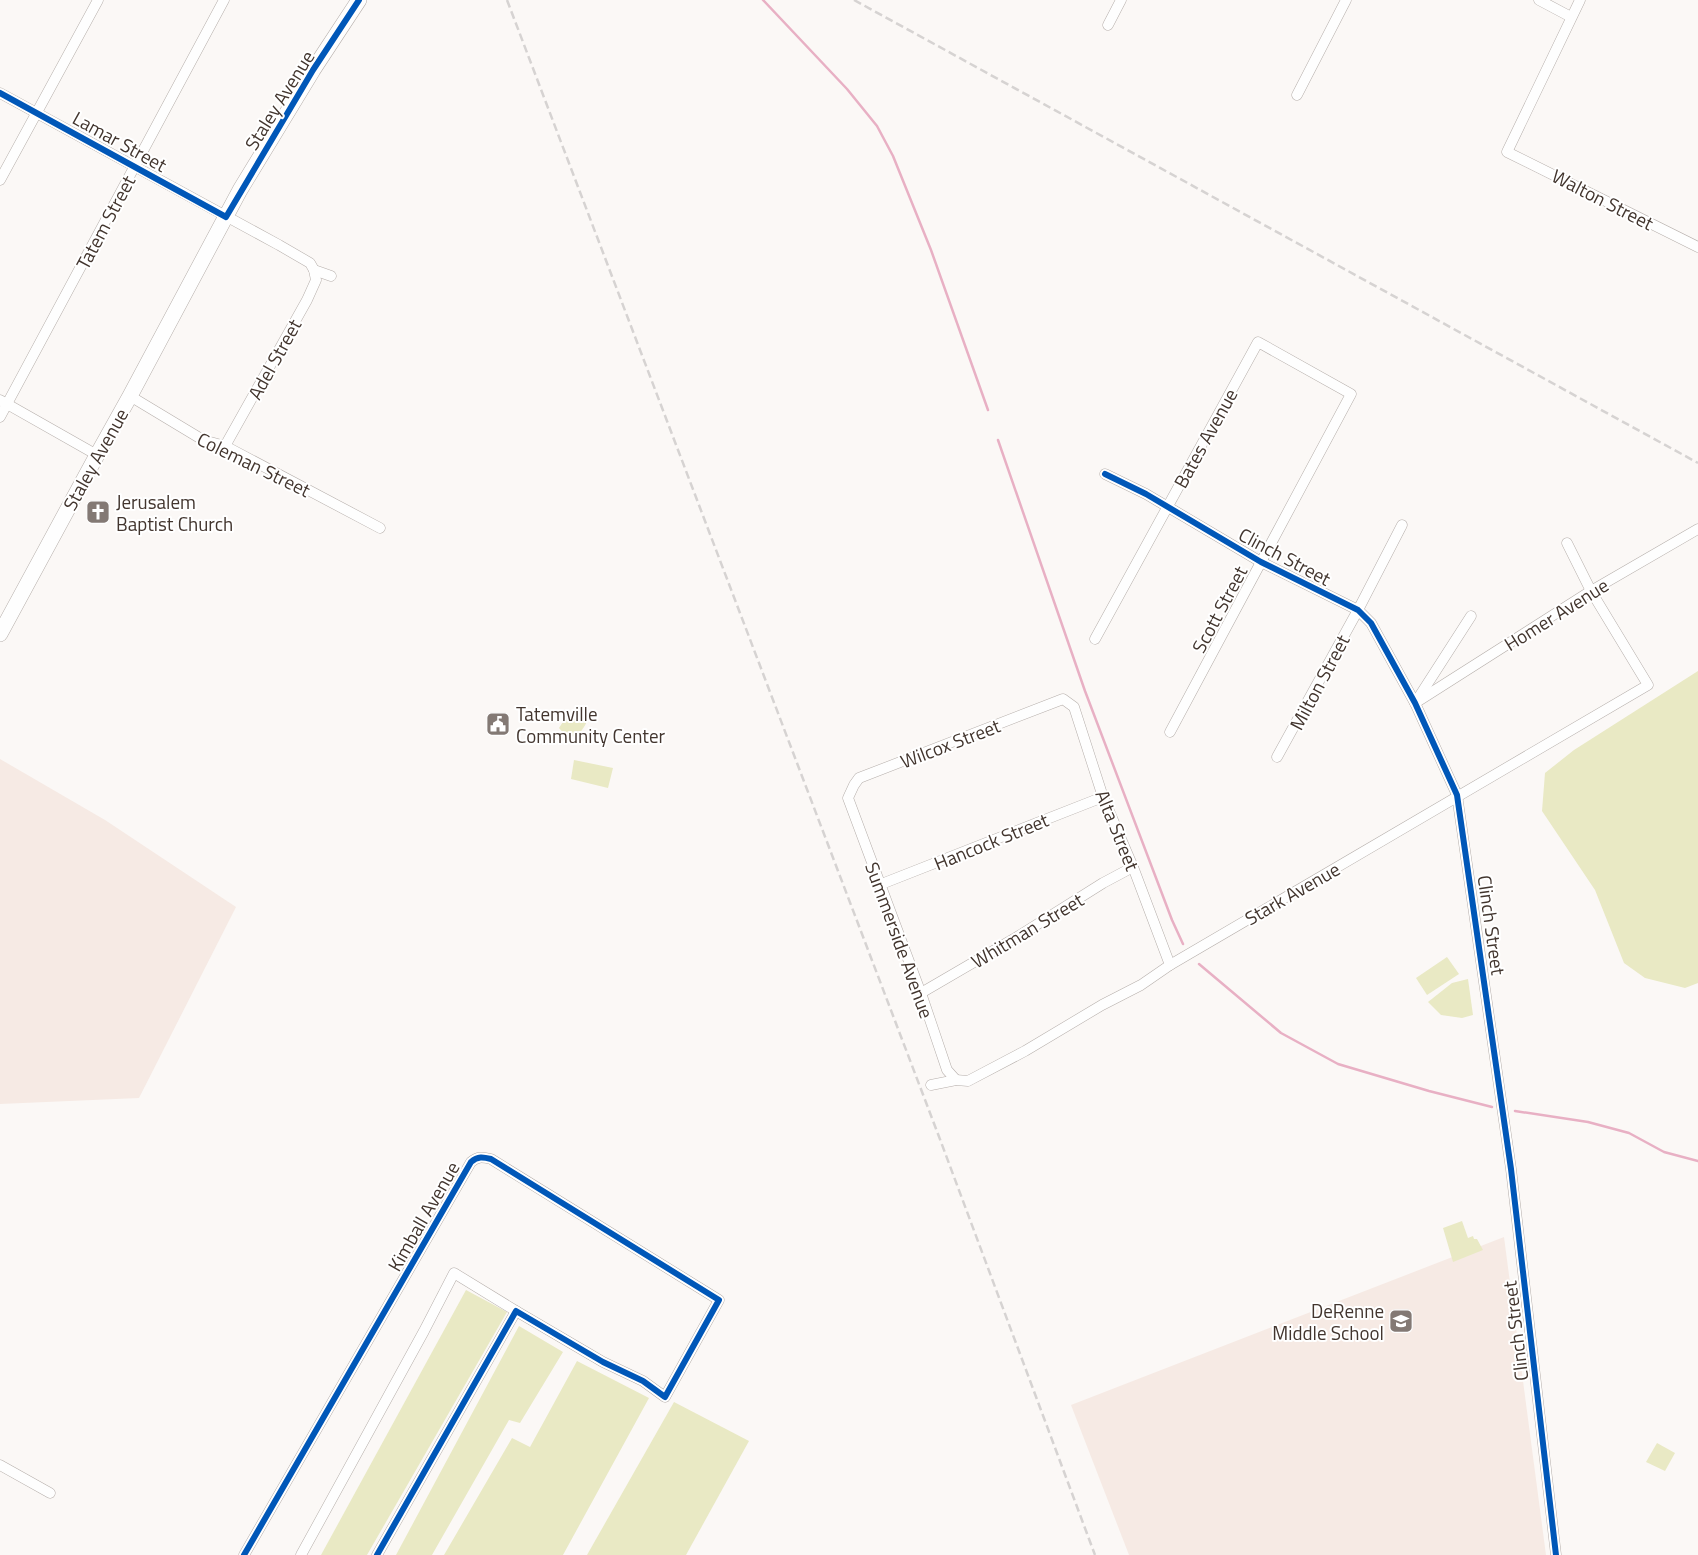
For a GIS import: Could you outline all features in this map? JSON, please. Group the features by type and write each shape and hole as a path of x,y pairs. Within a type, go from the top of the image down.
{"street":[{"path":"0,180 98,0"},
{"name":"Tatem Street","path":"0,418 4,402 224,0"},
{"name":"Staley Avenue","path":"0,634 226,217 313,70 359,0"},
{"path":"1108,25 1121,0"},
{"path":"1297,95 1346,0"},
{"path":"1539,0 1571,17 1580,0"},
{"name":"Walton Street","path":"1571,17 1507,152 1698,247"},
{"name":"Lamar Street","path":"0,93 310,263 314,270 331,276"},
{"name":"Adel Street","path":"226,446 307,300 316,280 314,270"},
{"name":"Scott Street","path":"1170,732 1351,394 1258,342"},
{"name":"Bates Avenue","path":"1095,639 1258,342"},
{"name":"Coleman Street","path":"130,396 203,440 226,446 380,528"},
{"path":"4,402 97,455"},
{"name":"Clinch Street","path":"1105,474 1146,494 1261,562 1358,610 1371,623 1415,703 1457,796 1512,1169 1556,1555"},
{"name":"Milton Street","path":"1277,757 1358,610 1402,525"},
{"name":"Homer Avenue","path":"1415,703 1591,591 1698,529"},
{"path":"1567,543 1591,591"},
{"name":"Stark Avenue","path":"932,1084 956,1080 968,1081 976,1077 1141,985 1170,965 1648,685 1591,591"},
{"path":"1415,703 1471,616"},
{"name":"Alta Street","path":"1063,699 1074,707 1103,797 1133,867 1170,965"},
{"name":"Wilcox Street","path":"848,798 854,785 860,778 1063,699"},
{"name":"Hancock Street","path":"879,886 1103,797"},
{"name":"Summerside Avenue","path":"848,798 947,1070 956,1080"},
{"name":"Whitman Street","path":"920,993 1017,937 1103,883 1133,867"},
{"name":"Kimball Avenue","path":"244,1555 471,1162 476,1158 491,1159 720,1300 665,1397 643,1381 603,1362 516,1311"},
{"path":"302,1555 454,1273 516,1311 377,1555"},
{"path":"0,1465 50,1492"}],"shaded area":[{"path":"0,759 105,820 236,907 139,1098 0,1104"},
{"name":"DeRenne Middle School","path":"1504,1237 1546,1555 1129,1555 1071,1405"}],"green space":[{"path":"1698,671 1698,983 1685,988 1645,978 1624,963 1595,890 1542,811 1545,773 1574,750"},
{"path":"577,712 588,715 587,721 579,736 567,737 559,728 566,717"},
{"path":"574,760 613,768 608,788 571,779"},
{"path":"1447,957 1459,974 1427,995 1416,978"},
{"path":"1468,979 1473,1015 1462,1018 1441,1015 1428,1002 1452,983"},
{"path":"1462,1221 1468,1238 1473,1236 1474,1239 1477,1239 1483,1250 1453,1262 1443,1228"},
{"path":"466,1290 507,1312 367,1555 321,1555"},
{"path":"519,1326 563,1352 520,1423 509,1420 432,1555 396,1555"},
{"path":"577,1361 649,1398 563,1555 444,1555 512,1438 530,1447"},
{"path":"674,1402 749,1441 686,1555 587,1555"},
{"path":"1657,1443 1675,1453 1665,1471 1646,1462"}],"waterway":[{"path":"763,0 847,89 877,126 893,156 931,250 988,410"},
{"path":"998,440 1085,691 1172,920 1183,944"},
{"path":"1199,964 1281,1033 1338,1064 1429,1091 1492,1107"},
{"path":"1515,1111 1588,1122 1629,1133 1664,1152 1698,1161"}],"railway":[{"path":"507,0 938,1134 1095,1555"},
{"path":"854,0 1698,463"}],"cycle path":[{"path":"0,93 226,217 313,70 359,0"},
{"path":"1105,474 1146,494 1261,562 1358,610 1371,623 1415,703 1457,795 1511,1169 1556,1555"},
{"path":"244,1555 471,1162 476,1159 483,1157 491,1159 719,1300 665,1397 643,1381 603,1362 516,1311 377,1555"}],"place":[{"name":"Jerusalem Baptist Church","path":"98,512"},
{"name":"Tatemville Community Center","path":"498,724"},
{"name":"DeRenne Middle School","path":"1401,1321"}]}
